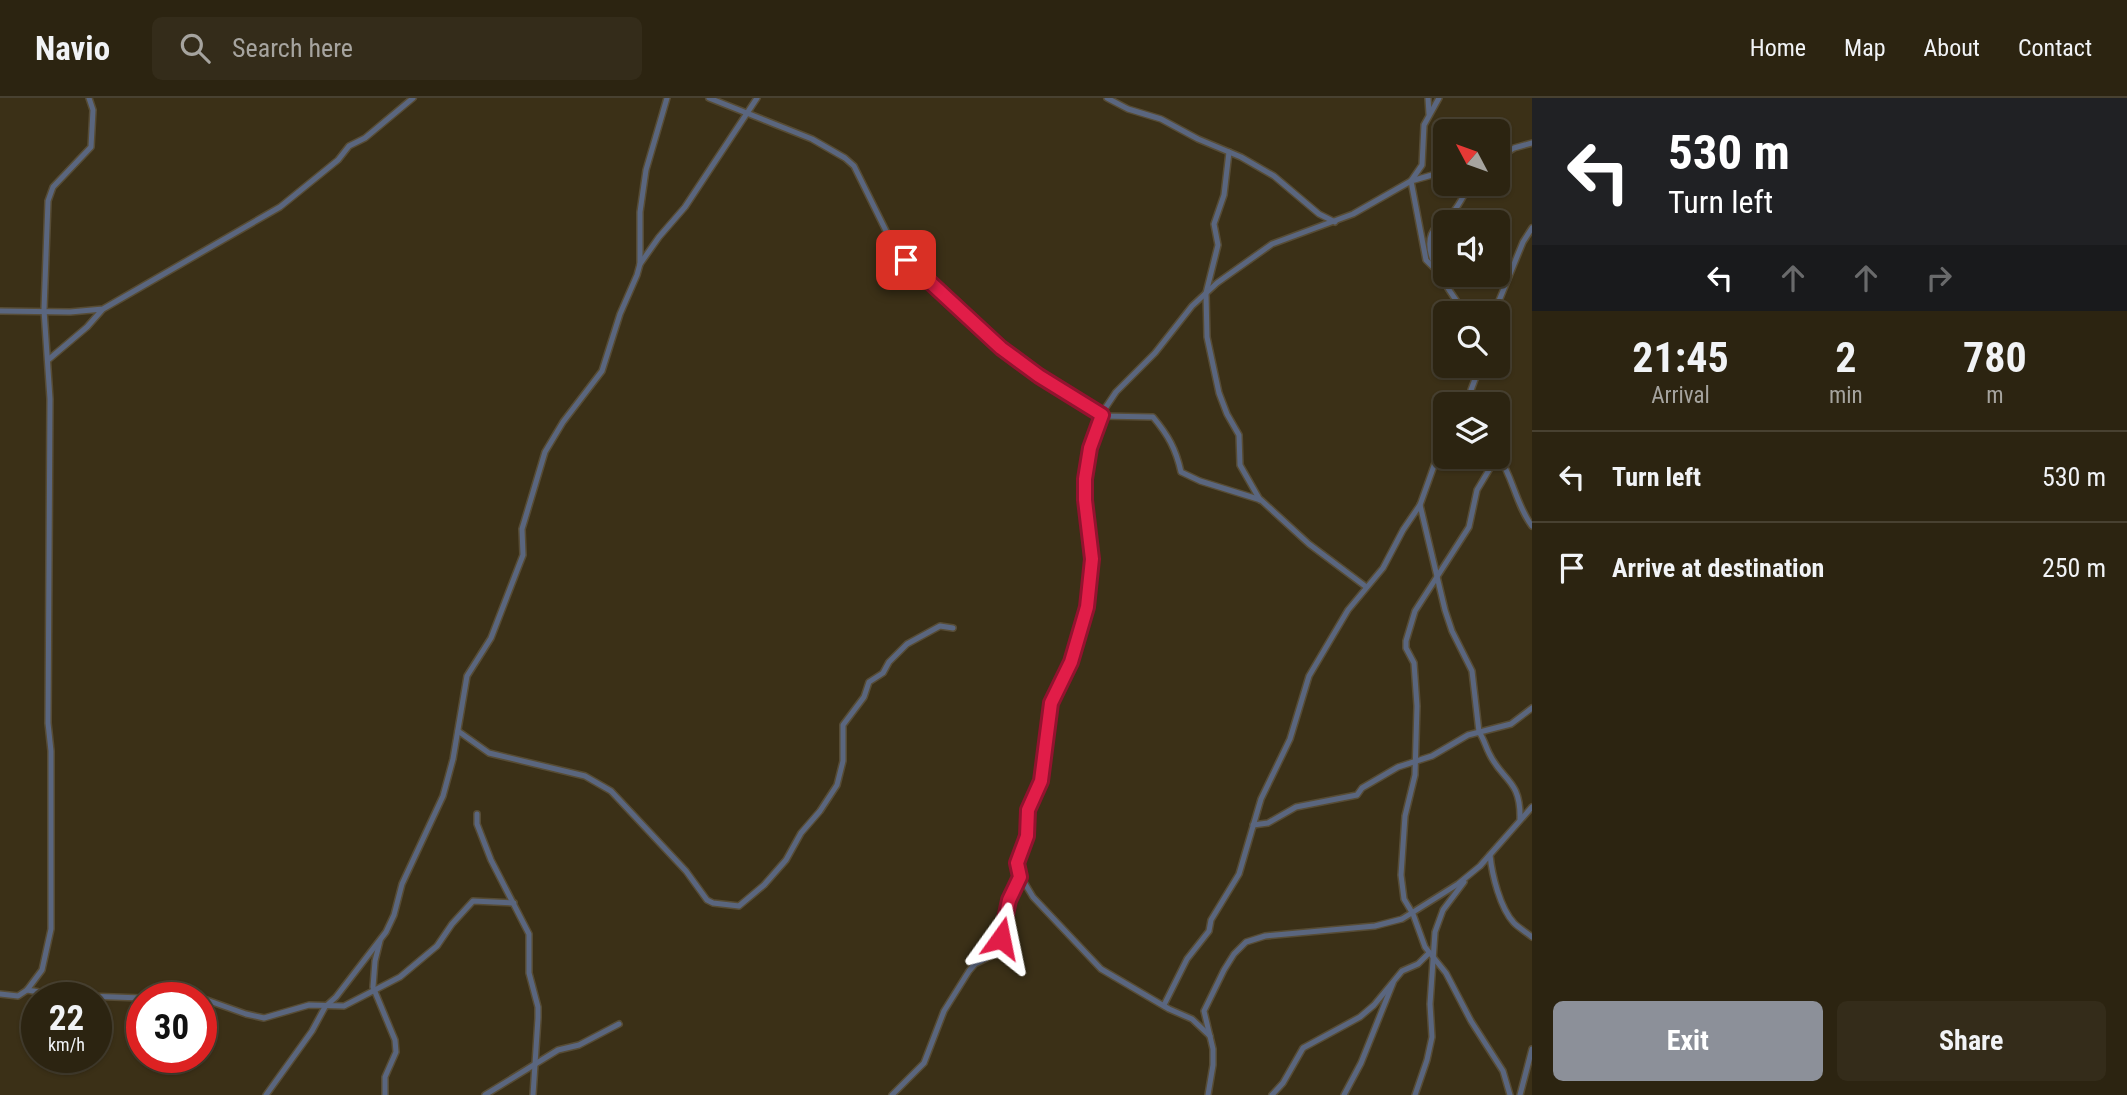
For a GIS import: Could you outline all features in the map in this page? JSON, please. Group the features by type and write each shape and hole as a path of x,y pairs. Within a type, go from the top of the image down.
{"street":[{"path":"33,982 42,970 51,929 51,751 48,723 50,399 44,310 48,196 53,187 91,147 93,110 89,98"},
{"path":"48,360 87,327 103,309 281,207 338,160 349,146 365,138 413,98"},
{"path":"640,264 640,212 646,170 667,98"},
{"path":"709,98 812,139 845,158 854,166 891,241 906,260 1001,348 1039,376 1102,415 1153,417 1177,452 1181,472 1200,481 1261,500"},
{"path":"266,1095 312,1031 325,1007 380,940 394,915 402,884 446,789 467,676 491,638 523,555 522,529 545,452 563,422 603,371 620,314 640,264 690,200 757,98"},
{"path":"1107,98 1128,109 1161,119 1274,176 1320,214 1335,222"},
{"path":"1428,98 1429,114"},
{"path":"1433,267 1426,260 1411,181 1422,165 1424,125 1439,98"},
{"path":"1510,150 1532,143"},
{"path":"1229,152 1224,195 1214,224 1218,245 1206,293 1208,348 1215,380 1227,414 1239,435 1240,465 1261,500 1309,544 1365,586"},
{"path":"1210,1036 1192,1019 1101,969 1033,897 1020,877 1017,863 1027,836 1028,810 1041,781 1051,703 1071,662 1087,607 1092,559 1085,479 1090,448 1102,415 1116,392 1150,358 1206,293 1265,248 1363,210 1411,181 1433,173"},
{"path":"1499,301 1523,242 1532,228"},
{"path":"1433,231 1433,250"},
{"path":"0,311 70,312 103,309"},
{"path":"1164,1004 1187,959 1209,931 1211,920 1236,880 1266,786 1290,739 1309,676 1348,610 1365,586 1383,568 1420,505 1433,468"},
{"path":"1489,469 1476,490 1469,527 1415,611 1406,641 1406,648 1414,663 1417,706 1414,781 1403,830 1401,875 1404,899 1431,955 1446,973 1471,1021 1503,1070 1510,1095"},
{"path":"1504,469 1512,483 1523,514 1532,526"},
{"path":"1420,505 1435,578 1452,631 1472,671 1479,732 1495,763 1512,782 1520,806 1520,820"},
{"path":"458,731 489,753 592,779 617,797 686,871 707,900 739,906 764,885 786,860 801,833 837,785 843,761 843,725 864,697 869,682 883,673 907,644 940,626 953,628"},
{"path":"1253,825 1268,823 1296,807 1357,795 1362,788 1405,764 1432,755 1468,735 1511,724 1532,708"},
{"path":"1208,1095 1213,1065 1205,1006 1234,954 1247,942 1288,932 1333,931 1388,924 1413,914 1466,877 1490,855 1532,807"},
{"path":"477,814 477,824 491,860 518,916 527,928 530,940 529,973 538,1007 533,1095"},
{"path":"1490,855 1494,884 1508,914 1515,924 1532,937"},
{"path":"892,1095 924,1063 944,1011 969,971 975,964 993,955 1001,938 1012,890 1020,877"},
{"path":"1415,1095 1432,1037 1431,955 1437,922 1466,877"},
{"path":"217,1004 264,1018 309,1005 340,1008 400,977 437,946 473,901 514,903"},
{"path":"380,940 375,961 375,991 395,1040 394,1059 385,1077 385,1095"},
{"path":"1272,1095 1283,1083 1303,1048 1360,1017 1374,1005 1395,977 1431,955"},
{"path":"1343,1095 1361,1063 1395,977"},
{"path":"0,994 21,994"},
{"path":"485,1095 558,1050 579,1045 619,1024"},
{"path":"1520,1095 1532,1049"}],"route":[{"path":"906,260 1001,348 1039,376 1102,415 1090,448 1085,479 1092,559 1087,607 1071,662 1051,703 1041,781 1028,810 1027,836 1017,863 1020,877 1012,890 1001,938"}]}
